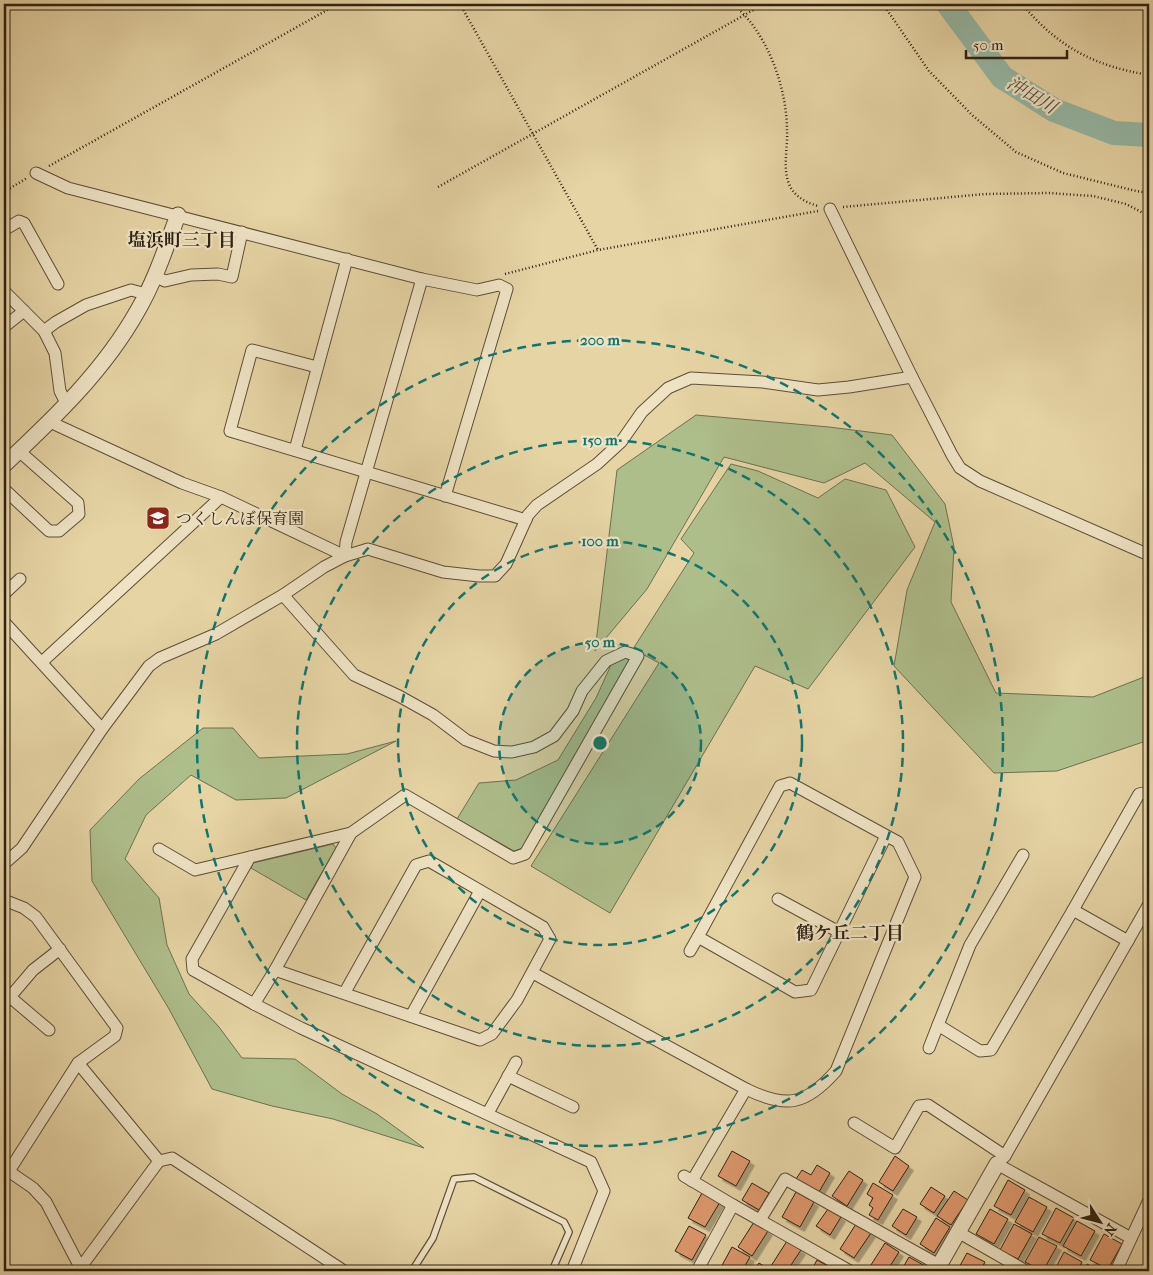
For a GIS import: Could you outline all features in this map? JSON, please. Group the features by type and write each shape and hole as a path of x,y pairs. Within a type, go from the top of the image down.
{"street":[{"path":"36,173 68,188 422,278 477,290 499,286 507,289 446,496"},
{"path":"830,209 912,377 960,468 968,475 1149,555"},
{"path":"4,465 66,405 93,376 117,344 146,294 178,215"},
{"path":"4,230 19,221 24,223 58,284"},
{"path":"154,276 165,281 191,275 218,274 232,276 242,232"},
{"path":"295,450 347,259"},
{"path":"345,556 346,542 368,472 422,278"},
{"path":"44,331 86,305 131,290 146,294"},
{"path":"4,291 44,331 55,353 60,391 66,405"},
{"path":"4,327 24,312"},
{"path":"318,367 252,350 230,431 526,520"},
{"path":"5,859 22,848 102,729 149,666 160,658 216,634 283,595 324,567 345,556 368,548 443,572 495,576 506,564 526,520 537,505 597,464 621,442 642,412 668,388 691,378 720,378 818,390 912,377"},
{"path":"50,422 182,483 221,497 345,556"},
{"path":"4,490 49,531 59,531 78,514 78,503 19,451"},
{"path":"42,662 221,497"},
{"path":"4,594 20,578"},
{"path":"159,849 194,870 351,834 405,795 513,858 525,854 638,656 625,652 606,661 582,691 573,711 554,736 534,747 512,752 494,751 466,740 433,715 399,696 354,675 283,595"},
{"path":"4,622 102,729"},
{"path":"533,973 762,1097 781,1102 803,1098 822,1087 836,1071 916,877 898,842 790,783 780,786 690,951"},
{"path":"938,1025 980,1051 991,1050 1139,794 1149,792"},
{"path":"254,1004 351,834"},
{"path":"698,937 795,992 811,990 886,836"},
{"path":"929,1048 970,945 1024,855"},
{"path":"250,857 192,959 194,970 254,1004 591,1162 604,1191 572,1271"},
{"path":"275,970 480,1040 492,1034 516,1000 533,973 550,939 543,927 429,861 416,865 344,992"},
{"path":"411,1016 480,891"},
{"path":"778,899 839,932"},
{"path":"4,900 24,908 36,916 116,1028 115,1036 78,1063 5,1171 33,1188 46,1202 80,1270 159,1161 172,1158 344,1271"},
{"path":"760,1220 785,1179 937,1268 1149,904"},
{"path":"1073,910 1128,941"},
{"path":"49,1030 7,1001 33,970 60,949"},
{"path":"488,1113 516,1062"},
{"path":"78,1063 159,1161"},
{"path":"508,1076 573,1107"},
{"path":"746,1089 688,1178 850,1271"},
{"path":"854,1123 895,1148 919,1106 928,1105 1001,1160 1131,1238"},
{"path":"1116,1271 1149,1200"},
{"path":"697,1271 733,1205"},
{"path":"958,1232 1026,1271"}],"lane":[{"path":"412,1271 433,1238 454,1179 474,1177 564,1222 569,1232 552,1271"}],"path":[{"path":"4,192 338,4"},
{"path":"460,4 598,250"},
{"path":"733,4 746,14 759,34 775,67 787,107 787,180 795,195 811,204 830,209"},
{"path":"438,187 764,4"},
{"path":"883,4 929,71 972,115 1016,152 1063,173 1149,193"},
{"path":"1022,4 1055,37 1083,56 1102,64 1149,75"},
{"path":"501,276 598,250 830,209 985,194 1049,193 1093,196 1126,204 1149,216"}],"green space":[{"path":"696,415 829,427 892,435 945,504 954,547 951,602 996,693 1093,697 1149,675 1149,740 1057,771 994,773 894,666 907,590 935,522 865,463 824,483 724,457 647,589 595,651 617,470"},
{"path":"731,464 758,471 818,498 845,479 886,490 915,547 808,689 755,666 610,913 531,866 659,663 633,649 694,553 681,539"},
{"path":"626,658 630,661 523,848 514,851 457,819 479,783 516,780 558,760 596,698 611,665"},
{"path":"203,728 233,728 259,758 347,754 396,741 286,798 236,800 191,775 146,815 125,859 159,898 167,945 189,994 219,1027 242,1058 295,1059 342,1094 377,1114 424,1148 333,1119 272,1106 212,1089 169,1009 92,881 90,830 139,779"},
{"path":"333,844 336,848 306,900 251,868 253,863"}],"building":[{"path":"732,1151 750,1161 736,1186 718,1176"},
{"path":"895,1156 909,1166 893,1191 879,1182"},
{"path":"817,1165 830,1173 819,1192 796,1179 802,1170 811,1175"},
{"path":"849,1171 863,1180 847,1206 832,1196"},
{"path":"1008,1180 1025,1190 1011,1215 994,1206"},
{"path":"752,1183 769,1193 759,1210 742,1200"},
{"path":"873,1183 893,1195 878,1220 869,1215 873,1208 869,1205 873,1198 867,1194"},
{"path":"931,1187 945,1196 934,1213 920,1204"},
{"path":"954,1191 968,1200 951,1225 937,1216"},
{"path":"796,1192 814,1202 800,1227 782,1217"},
{"path":"702,1193 720,1202 705,1227 688,1218"},
{"path":"1029,1197 1047,1207 1033,1232 1015,1222"},
{"path":"1056,1208 1074,1218 1060,1243 1042,1234"},
{"path":"828,1209 841,1217 830,1235 816,1226"},
{"path":"903,1209 917,1217 906,1235 892,1226"},
{"path":"990,1209 1008,1219 994,1244 976,1234"},
{"path":"936,1218 950,1227 934,1253 920,1244"},
{"path":"1077,1221 1095,1231 1081,1256 1063,1246"},
{"path":"754,1222 768,1231 752,1256 738,1247"},
{"path":"856,1224 871,1233 854,1258 840,1249"},
{"path":"1014,1224 1032,1234 1018,1259 1000,1250"},
{"path":"689,1226 706,1235 692,1260 675,1251"},
{"path":"1104,1234 1122,1244 1108,1269 1090,1260"},
{"path":"1039,1237 1057,1246 1043,1271 1025,1262"},
{"path":"787,1241 801,1250 787,1271 778,1271 771,1266"},
{"path":"885,1243 899,1252 887,1271 874,1271 869,1268"},
{"path":"732,1247 750,1257 742,1271 719,1271"},
{"path":"1064,1252 1082,1262 1077,1271 1054,1271"},
{"path":"967,1253 985,1262 980,1271 957,1271"},
{"path":"909,1257 927,1267 924,1271 901,1271"},
{"path":"817,1260 835,1270 811,1271"},
{"path":"759,1263 772,1271 753,1271"},
{"path":"1087,1264 1100,1271 1083,1271"}],"waterway":[{"name":"沖田川","path":"948,4 1002,77 1054,110 1114,133 1149,135"}],"place":[{"name":"つくしんぼ保育園","path":"158,518"}],"district":[{"name":"塩浜町三丁目","path":"182,240"},
{"name":"鶴ケ丘二丁目","path":"850,933"}]}
